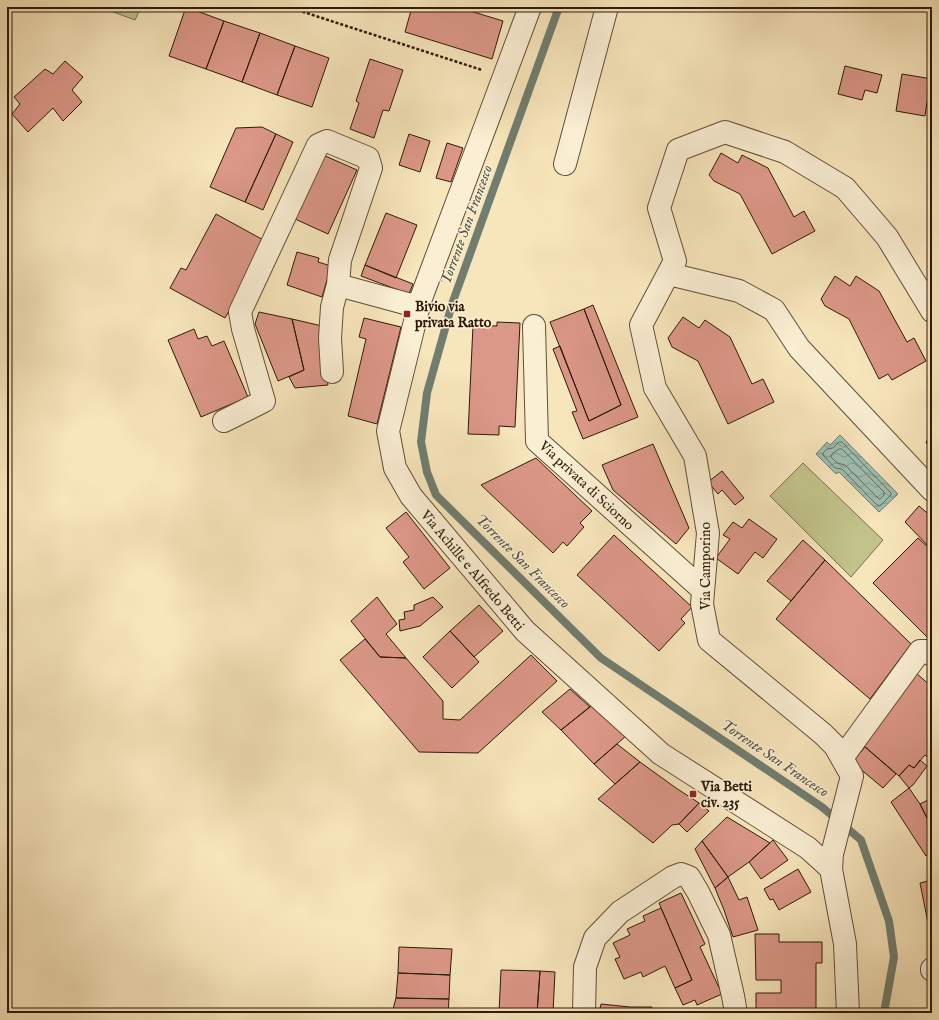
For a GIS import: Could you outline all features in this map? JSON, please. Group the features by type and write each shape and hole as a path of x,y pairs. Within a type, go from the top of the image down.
{"street":[{"name":"Via Achille e Alfredo Betti","path":"530,7 419,308 388,431 395,468 411,496 524,631 661,754 808,848 832,861"},
{"path":"565,164 607,7"},
{"name":"Via Camporino","path":"847,767 835,746 823,734 708,640 702,604 708,533 695,456 655,388 642,325 675,260 659,208 678,150 725,132 785,152 845,188 887,237 932,310"},
{"path":"224,421 264,400 243,329 240,312 318,145 327,141 368,158 371,168 340,260 338,285 332,307 330,338 332,372"},
{"path":"668,274 739,291 774,310 799,348 932,490"},
{"path":"338,285 419,308"},
{"name":"Via privata di Sciorno","path":"534,326 537,441 703,590"},
{"path":"848,1013 845,944 832,861 847,767 920,651 928,651 932,655"},
{"path":"584,1013 585,968 595,938 620,912 673,877 681,874 689,877 719,935 734,996 736,1013"}],"path":[{"path":"288,7 504,77"}],"green space":[{"path":"100,7 141,7 135,20"},
{"path":"803,463 883,540 851,577 770,496"}],"water":[{"path":"840,435 898,494 879,512 839,472 836,474 816,454 827,442 830,445"}],"building":[{"path":"186,7 224,21 206,69 169,56"},
{"path":"412,7 457,7 503,21 492,59 405,32"},
{"path":"224,21 260,33 242,82 206,69"},
{"path":"260,33 295,46 277,95 242,82"},
{"path":"295,46 329,58 312,107 277,95"},
{"path":"370,59 403,70 389,111 383,110 374,138 350,129 359,103 356,101"},
{"path":"65,61 83,77 72,90 82,102 63,121 53,108 28,132 12,114 20,104 14,97 45,69 53,74"},
{"path":"845,66 882,75 877,93 865,90 862,100 838,94"},
{"path":"902,74 932,79 932,103 927,102 925,116 896,111"},
{"path":"262,127 276,134 245,202 210,187 236,128"},
{"path":"276,134 293,142 263,210 245,202"},
{"path":"409,134 430,141 420,172 399,165"},
{"path":"447,143 463,148 451,182 436,178"},
{"path":"721,153 738,163 742,155 768,168 794,217 804,211 815,231 772,254 740,194 714,181 709,175"},
{"path":"323,155 357,170 328,234 295,219"},
{"path":"386,213 417,225 396,278 365,265"},
{"path":"216,214 267,242 225,318 170,288 181,268 186,270"},
{"path":"297,252 319,258 318,262 331,266 322,297 287,285"},
{"path":"365,265 413,284 409,294 361,276"},
{"path":"835,276 850,286 856,276 879,291 907,342 914,338 926,361 892,380 888,374 879,379 849,319 825,306 821,299"},
{"path":"593,305 638,417 583,439 572,412 577,411 553,349 560,346 589,421 621,405 584,309"},
{"path":"584,309 621,405 589,421 550,322"},
{"path":"259,312 292,319 304,370 278,381 255,324"},
{"path":"683,317 699,328 705,320 730,337 752,384 763,379 774,402 728,424 698,361 672,347 668,338"},
{"path":"364,318 401,327 377,424 348,416 366,339 359,337"},
{"path":"292,319 322,326 328,385 295,388 289,377 304,370"},
{"path":"497,322 520,323 515,427 499,426 499,435 468,434 473,325 497,326"},
{"path":"194,329 198,339 207,336 212,346 224,341 248,397 201,417 168,340"},
{"path":"932,429 932,449 926,443"},
{"path":"653,444 689,528 676,544 613,490 602,465"},
{"path":"536,458 592,511 580,523 584,527 567,546 563,542 553,553 481,485"},
{"path":"722,471 744,498 735,505 722,490 718,494 708,482"},
{"path":"919,506 932,517 932,550 905,522"},
{"path":"406,512 450,568 424,589 403,562 409,557 386,528"},
{"path":"749,519 777,539 763,558 755,552 738,574 716,558 730,539 723,535 733,522 742,528"},
{"path":"614,535 692,607 681,619 685,623 659,651 577,575"},
{"path":"918,538 932,551 932,632 927,637 873,583"},
{"path":"803,540 825,560 791,601 767,581"},
{"path":"825,560 911,644 870,699 776,619"},
{"path":"377,597 397,624 386,634 406,658 380,657 351,621"},
{"path":"433,597 443,607 420,626 400,631 399,620 405,619 404,612 414,610 414,605"},
{"path":"479,605 503,631 474,657 450,631"},
{"path":"450,631 479,662 452,688 423,657"},
{"path":"365,639 380,657 406,658 443,701 443,719 460,720 531,655 557,681 478,753 419,752 340,660"},
{"path":"916,673 932,687 932,756 930,759 925,755 914,768 909,765 899,776 863,745"},
{"path":"570,689 590,707 561,730 542,712"},
{"path":"592,705 626,736 594,764 561,730"},
{"path":"617,744 640,762 615,784 594,764"},
{"path":"865,747 896,774 883,788 852,762"},
{"path":"920,760 927,766 909,788 899,776 909,765 914,768"},
{"path":"640,762 699,803 679,824 672,825 653,843 598,799"},
{"path":"909,788 920,804 932,828 932,852 926,856 891,802"},
{"path":"932,798 932,828 920,804"},
{"path":"699,803 709,811 687,832 679,824"},
{"path":"727,817 770,843 749,862 728,877 702,841"},
{"path":"773,840 788,860 761,879 749,862"},
{"path":"702,841 728,877 715,888 695,849"},
{"path":"798,869 811,892 779,910 773,899 770,900 764,889"},
{"path":"728,877 739,900 747,897 758,930 733,937 715,888"},
{"path":"932,880 932,943 920,883"},
{"path":"681,893 705,944 700,947 722,994 697,1005 695,1000 683,1005 675,988 692,980 659,903"},
{"path":"661,908 692,980 675,988 665,966 643,977 641,972 624,979 615,959 620,957 613,943 630,935 627,929 645,921 643,916"},
{"path":"755,934 779,934 779,942 822,942 822,963 816,963 816,1009 823,1009 823,1013 756,1013 756,993 781,993 781,980 756,980"},
{"path":"399,947 452,949 450,975 398,973"},
{"path":"501,970 540,971 537,1013 499,1013"},
{"path":"540,971 555,972 553,1013 537,1013"},
{"path":"398,973 450,975 449,999 396,998"},
{"path":"396,998 449,999 448,1013 392,1013"},
{"path":"601,1004 630,1007 652,1007 652,1013 599,1013"}],"waterway":[{"name":"Torrente San Francesco","path":"559,7 452,304 427,393 421,442 427,472 436,495 601,658 822,807 861,840 889,921 894,957 884,1013"}],"place":[{"name":"Bivio via privata Ratto","path":"407,314"},
{"name":"Via Betti civ. 235","path":"693,794"}]}
